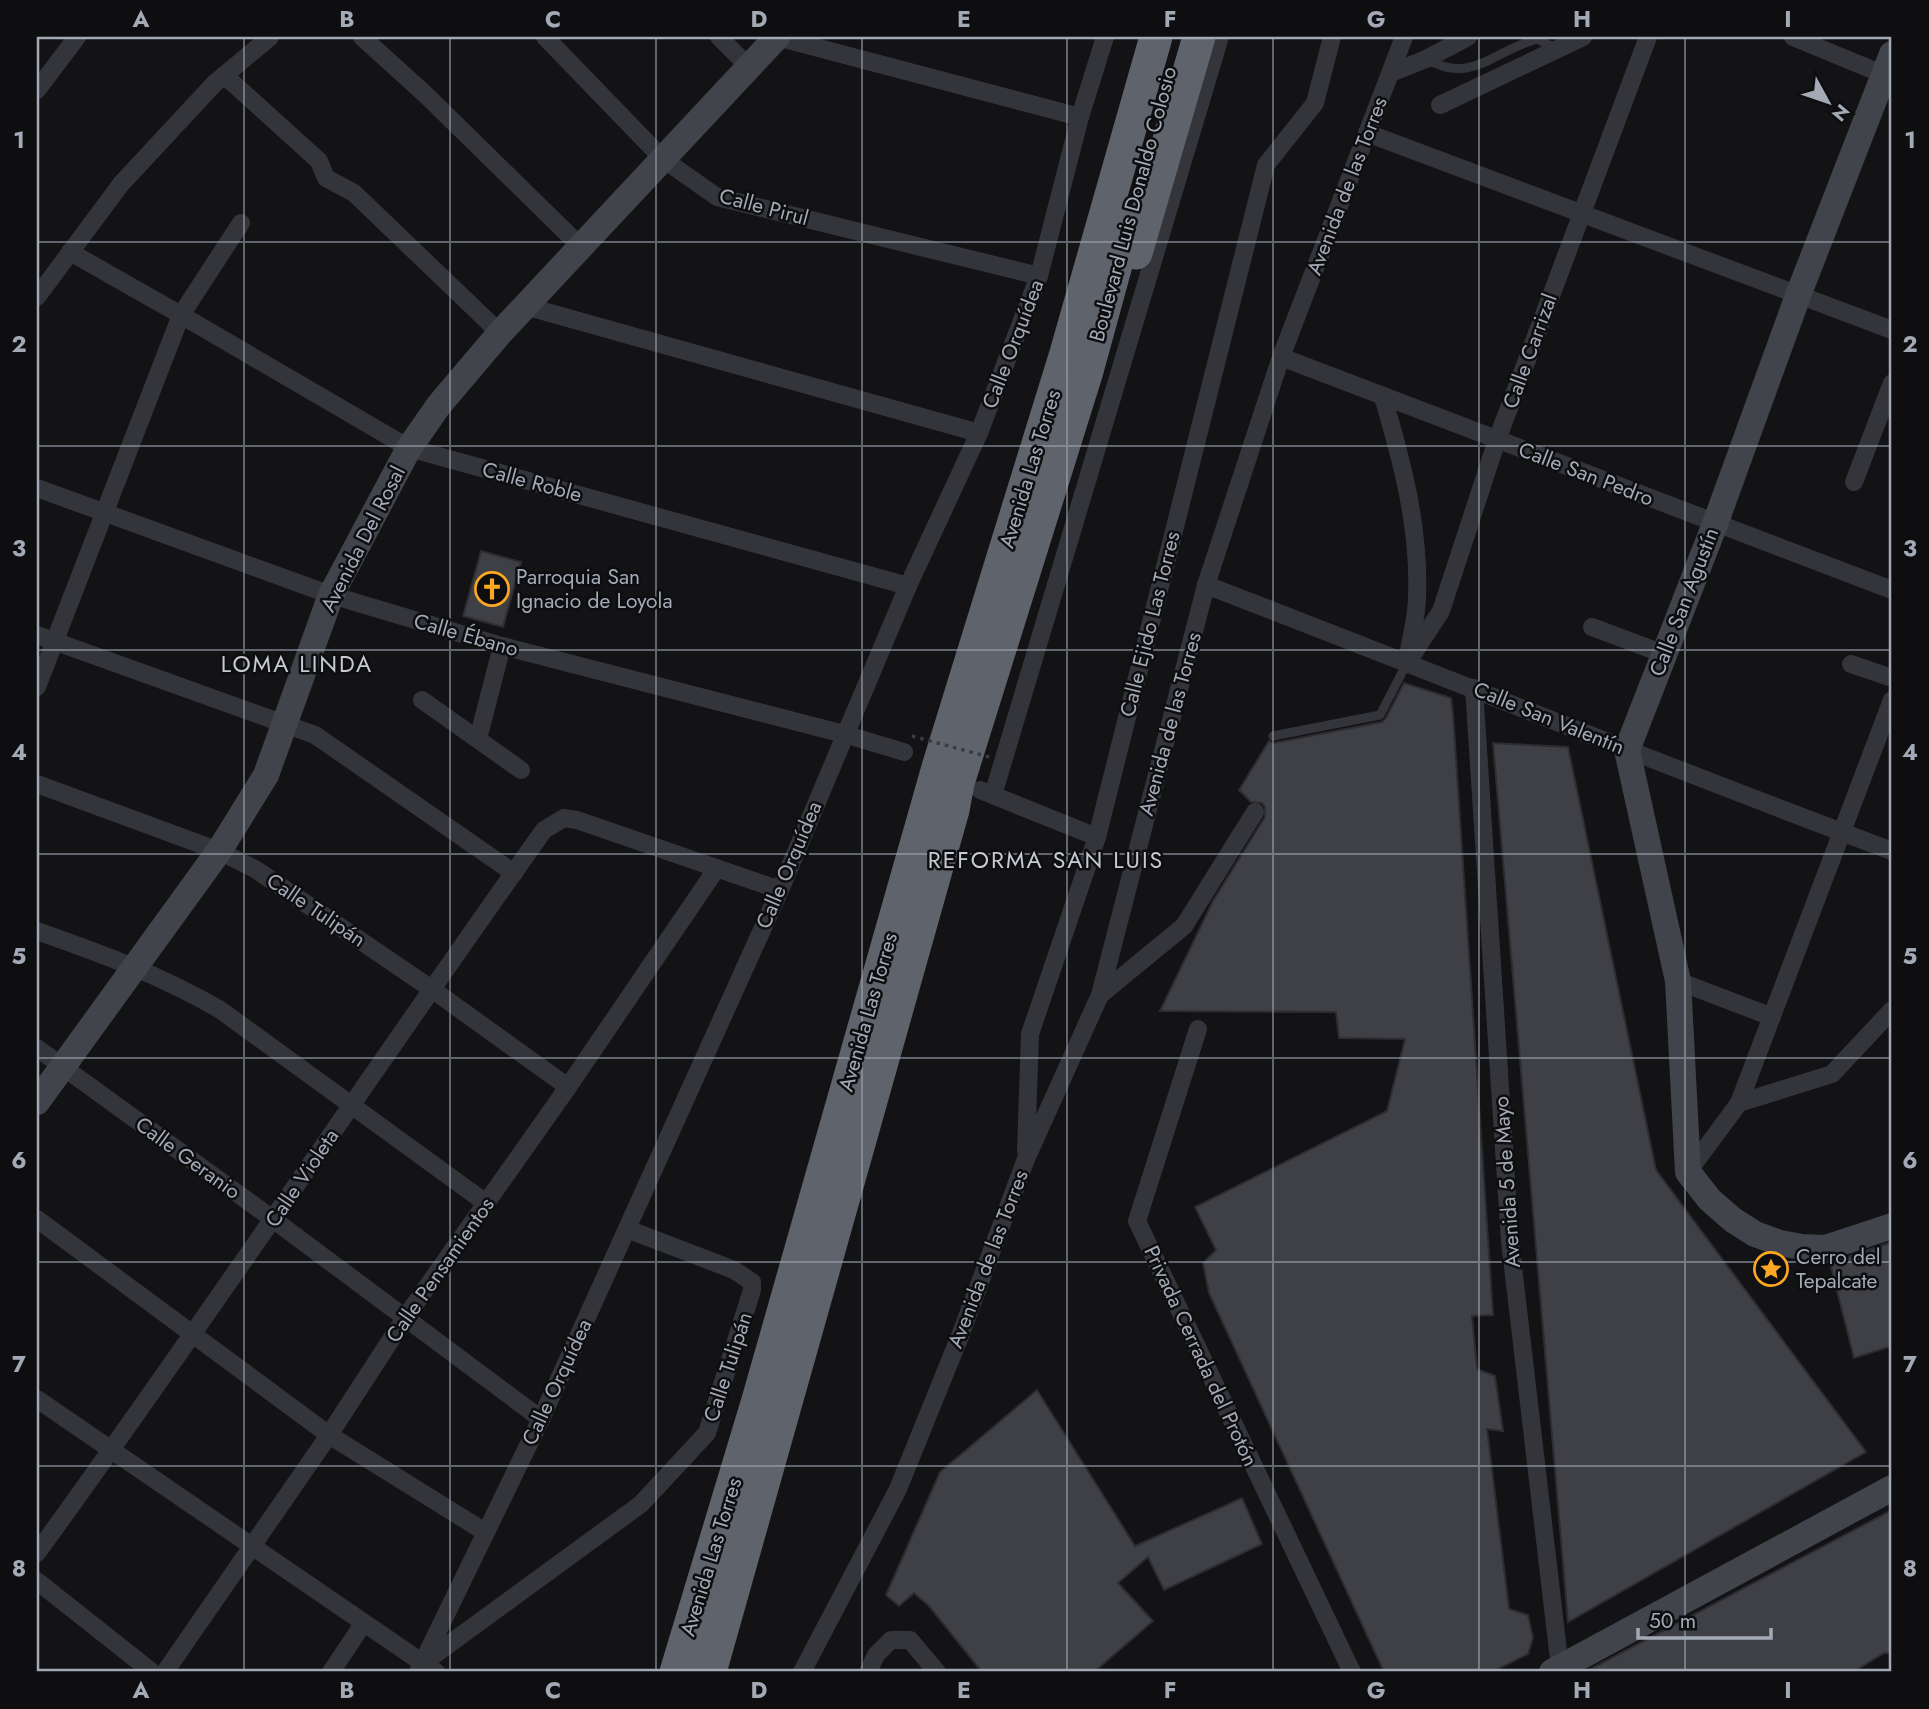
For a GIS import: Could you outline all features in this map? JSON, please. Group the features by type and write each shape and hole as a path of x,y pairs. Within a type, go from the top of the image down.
{"highway":[{"path":"1076,362 1069,302 1144,37"},
{"name":"Boulevard Luis Donaldo Colosio","path":"1106,259 1156,37"},
{"name":"Boulevard Luis Donaldo Colosio","path":"1076,362 1106,259 1179,37"},
{"path":"1076,362 1121,303 1199,37"},
{"name":"Avenida Las Torres","path":"710,1672 768,1474 1076,362"},
{"name":"Avenida Las Torres","path":"676,1672 762,1386 939,764 1076,362"},
{"path":"732,1672 774,1524 768,1474"}],"street":[{"path":"37,90 76,37"},
{"path":"37,297 121,184 224,75 270,37"},
{"path":"362,37 426,94 580,246"},
{"name":"Calle Pirul","path":"545,37 663,159 717,197 1039,276"},
{"path":"719,37 749,67"},
{"path":"777,37 1080,117"},
{"name":"Avenida Del Rosal","path":"37,1102 219,851 266,775 331,594 409,448 439,405 500,333 777,37"},
{"name":"Calle Orquídea","path":"426,1669 485,1532 541,1419 780,890 908,586 979,433 1039,276 1080,117 1105,37"},
{"path":"1097,837 987,792 1220,37"},
{"name":"Calle Ejido Las Torres","path":"1026,1159 1030,1034 1097,837 1266,165 1315,103 1332,37"},
{"name":"Avenida de las Torres","path":"802,1672 898,1489 960,1336 1026,1159 1100,995 1206,585 1280,357 1404,37"},
{"path":"1391,73 1426,59 1468,37"},
{"path":"1440,104 1583,37"},
{"name":"Calle Carrizal","path":"1407,663 1441,611 1497,440 1648,37"},
{"path":"1793,37 1890,69"},
{"name":"Calle San Agustín","path":"1627,750 1715,524 1799,293 1890,69"},
{"path":"224,75 319,161 326,178 354,194 500,333"},
{"path":"1367,133 1892,330"},
{"path":"37,687 45,638 104,511 181,315 241,223"},
{"name":"Calle Roble","path":"70,252 409,448 908,586"},
{"path":"525,306 979,433"},
{"name":"Calle San Pedro","path":"1280,357 1892,590"},
{"path":"1854,482 1892,383"},
{"path":"1383,397 1403,464 1414,530 1417,598 1407,663"},
{"name":"Calle Ébano","path":"37,488 331,594 502,646 844,734 908,744"},
{"name":"Calle San Valentín","path":"1206,585 1892,851"},
{"path":"1592,627 1664,654"},
{"path":"45,638 315,735 513,873"},
{"path":"478,739 502,646"},
{"path":"1851,664 1892,678"},
{"name":"Avenida 5 de Mayo","path":"1474,688 1510,1241 1559,1671"},
{"path":"422,700 521,770"},
{"path":"1688,1172 1739,1103 1892,700"},
{"path":"1627,750 1678,981 1688,1172 1710,1200 1733,1220 1755,1234 1780,1243 1825,1248 1892,1226"},
{"name":"Calle Tulipán","path":"37,784 219,851 275,881 568,1087"},
{"path":"1100,995 1184,926 1255,812"},
{"name":"Calle Violeta","path":"37,1553 274,1220 544,830 564,818 577,820 717,868"},
{"path":"717,868 780,890"},
{"name":"Calle Pensamientos","path":"165,1672 254,1546 405,1318 568,1087 717,868"},
{"path":"37,931 134,965 219,1009 486,1203"},
{"path":"1678,981 1772,1017"},
{"path":"1739,1103 1832,1074 1892,1010"},
{"name":"Privada Cerrada del Protón","path":"1198,1029 1137,1221 1352,1672"},
{"name":"Calle Geranio","path":"37,1048 541,1419"},
{"path":"37,1219 329,1435 485,1532"},
{"name":"Calle Tulipán","path":"426,1669 641,1504 707,1433 752,1290 752,1282 734,1270 627,1229"},
{"path":"37,1399 254,1546 426,1669"},
{"path":"1559,1671 1892,1488"},
{"path":"37,1581 152,1672"},
{"path":"331,1672 363,1624"},
{"path":"868,1672 876,1655 891,1640 910,1640 937,1672"}],"lane":[{"path":"1426,59 1443,68 1455,70 1469,68 1537,39 1557,49"},
{"path":"1273,736 1380,715 1407,663"}],"path":[{"path":"908,744 989,757"}],"building":[{"name":"Parroquia San Ignacio de Loyola","path":"481,551 521,562 503,627 463,616"},
{"path":"1404,683 1451,698 1453,714 1493,1315 1472,1316 1477,1369 1495,1376 1503,1431 1487,1429 1509,1609 1528,1615 1533,1638 1528,1654 1492,1672 1384,1672 1209,1293 1203,1263 1216,1250 1195,1207 1387,1111 1405,1039 1339,1038 1336,1012 1160,1011 1213,901 1265,817 1262,803 1251,802 1239,790 1269,741 1274,743 1382,722"},
{"path":"1493,743 1568,747 1656,1170 1866,1452 1568,1622"},
{"path":"1892,1242 1892,1346 1854,1358 1830,1263"},
{"path":"1037,1390 1135,1546 1242,1498 1262,1544 1164,1590 1148,1557 1118,1583 1153,1621 1094,1672 982,1672 929,1606 914,1593 899,1606 886,1595 940,1472"},
{"path":"1892,1510 1892,1653 1884,1653 1853,1672 1585,1672"}],"place":[{"name":"Parroquia San Ignacio de Loyola","path":"492,589"},
{"name":"Cerro del Tepalcate","path":"1771,1269"}],"district":[{"name":"LOMA LINDA","path":"297,664"},
{"name":"REFORMA SAN LUIS","path":"1046,860"}]}
